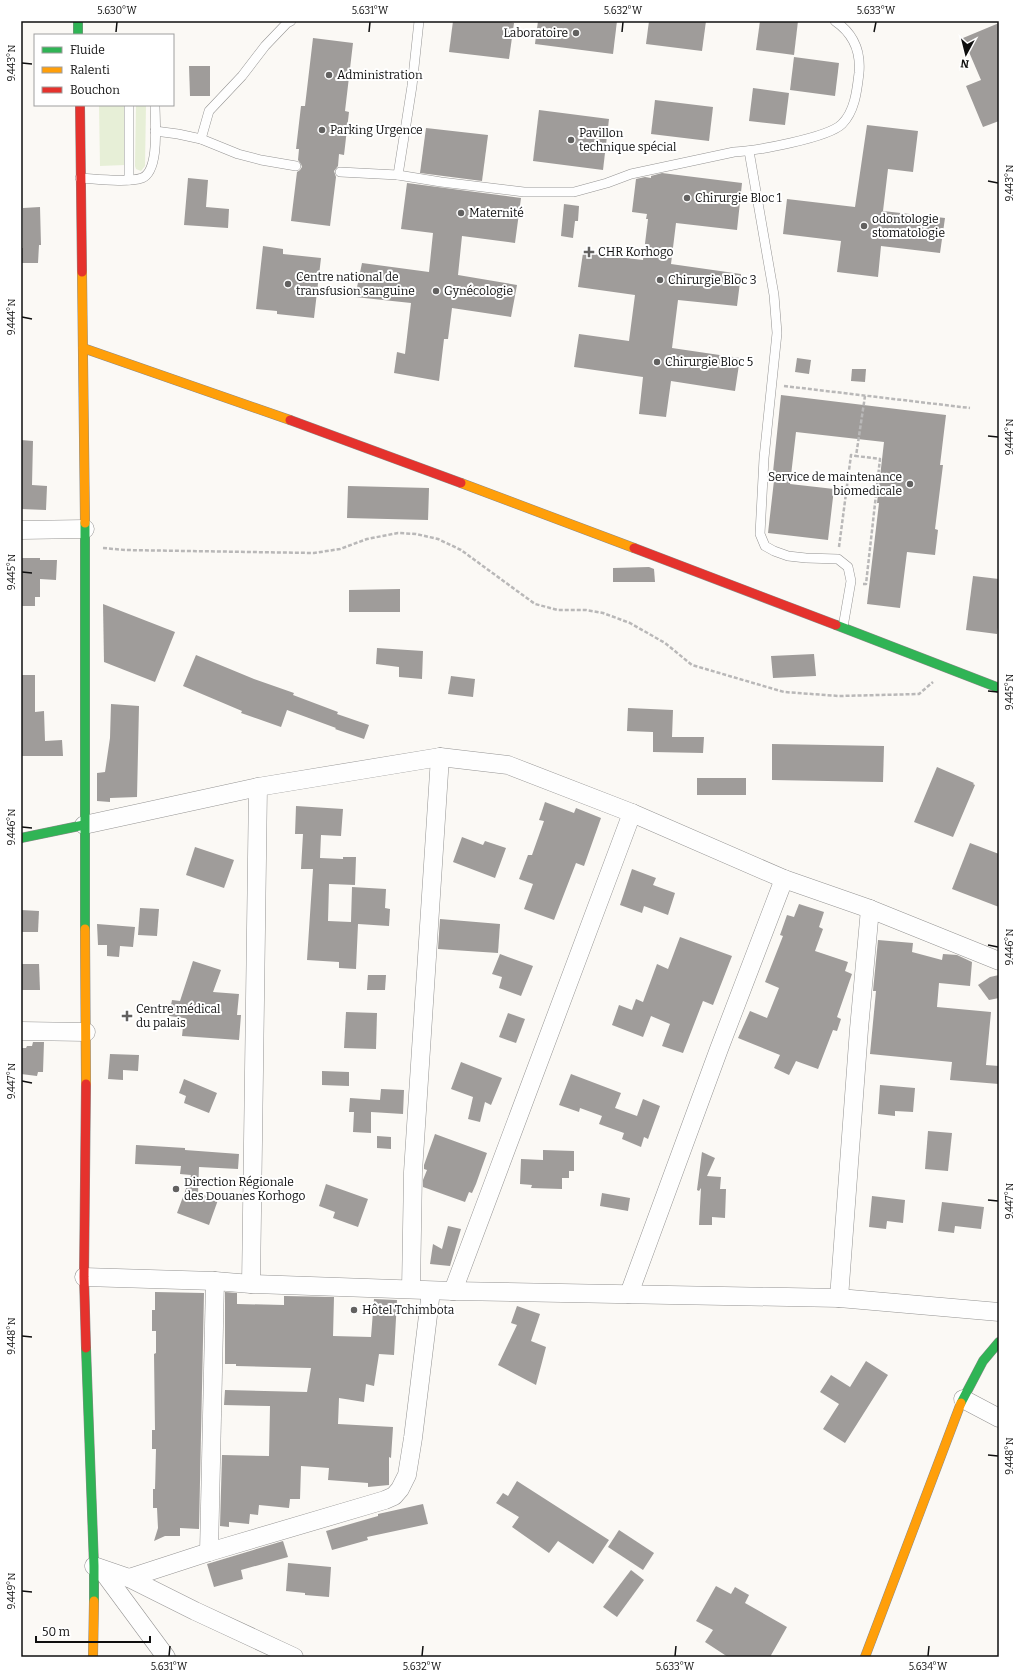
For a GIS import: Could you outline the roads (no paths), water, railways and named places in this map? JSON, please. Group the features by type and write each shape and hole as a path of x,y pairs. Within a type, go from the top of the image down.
{"main road":[{"path":"78,21 78,34"},
{"path":"80,106 85,537 84,826 86,1032 84,1277 97,1568 93,1657"},
{"path":"83,348 208,390 435,473 843,627 947,669 999,688"},
{"path":"21,838 84,826"},
{"path":"865,1657 963,1399 983,1361 999,1342"}],"street":[{"path":"21,530 85,537"},
{"path":"84,826 258,788 440,757 508,765 632,813 784,879 870,909 999,961"},
{"path":"411,1289 413,1172 440,757"},
{"path":"251,1284 258,788"},
{"path":"454,1292 632,813"},
{"path":"629,1294 716,1056 784,879"},
{"path":"840,1298 859,1029 870,909"},
{"path":"21,1031 86,1032"},
{"path":"84,1277 215,1281 251,1284 411,1289 454,1292 840,1298 999,1309"},
{"path":"209,1552 215,1281"},
{"path":"128,1578 394,1496 400,1489 407,1475 431,1291"},
{"path":"963,1399 999,1418"},
{"path":"97,1568 128,1578 294,1657"},
{"path":"97,1568 166,1657"}],"lane":[{"path":"201,139 209,112 242,76 265,46 287,23 291,21"},
{"path":"398,175 412,86 419,21"},
{"path":"340,172 398,175 524,192 574,192 631,174 812,137 841,125 849,115 858,88 860,59 850,35 835,21"},
{"path":"128,180 129,106"},
{"path":"80,178 128,180 142,178 148,174 152,168 155,152 155,106"},
{"path":"156,131 201,139 238,154 261,160 296,166"},
{"path":"749,151 774,295 777,333 764,458 760,534 765,546 774,551 788,556 838,560 848,567 851,581 843,627"}],"place":[{"name":"Laboratoire","path":"576,33"},
{"name":"Administration","path":"329,75"},
{"name":"Parking Urgence","path":"322,130"},
{"name":"Pavillon technique spécial","path":"571,140"},
{"name":"Chirurgie Bloc 1","path":"687,198"},
{"name":"Maternité","path":"461,213"},
{"name":"odontologie stomatologie","path":"864,226"},
{"name":"CHR Korhogo","path":"589,252"},
{"name":"Chirurgie Bloc 3","path":"660,280"},
{"name":"Centre national de transfusion sanguine","path":"288,284"},
{"name":"Gynécologie","path":"436,291"},
{"name":"Chirurgie Bloc 5","path":"657,362"},
{"name":"Service de maintenance biomedicale","path":"910,484"},
{"name":"Centre médical du palais","path":"127,1016"},
{"name":"Direction Régionale des Douanes Korhogo","path":"176,1189"},
{"name":"Hôtel Tchimbota","path":"354,1310"}]}
